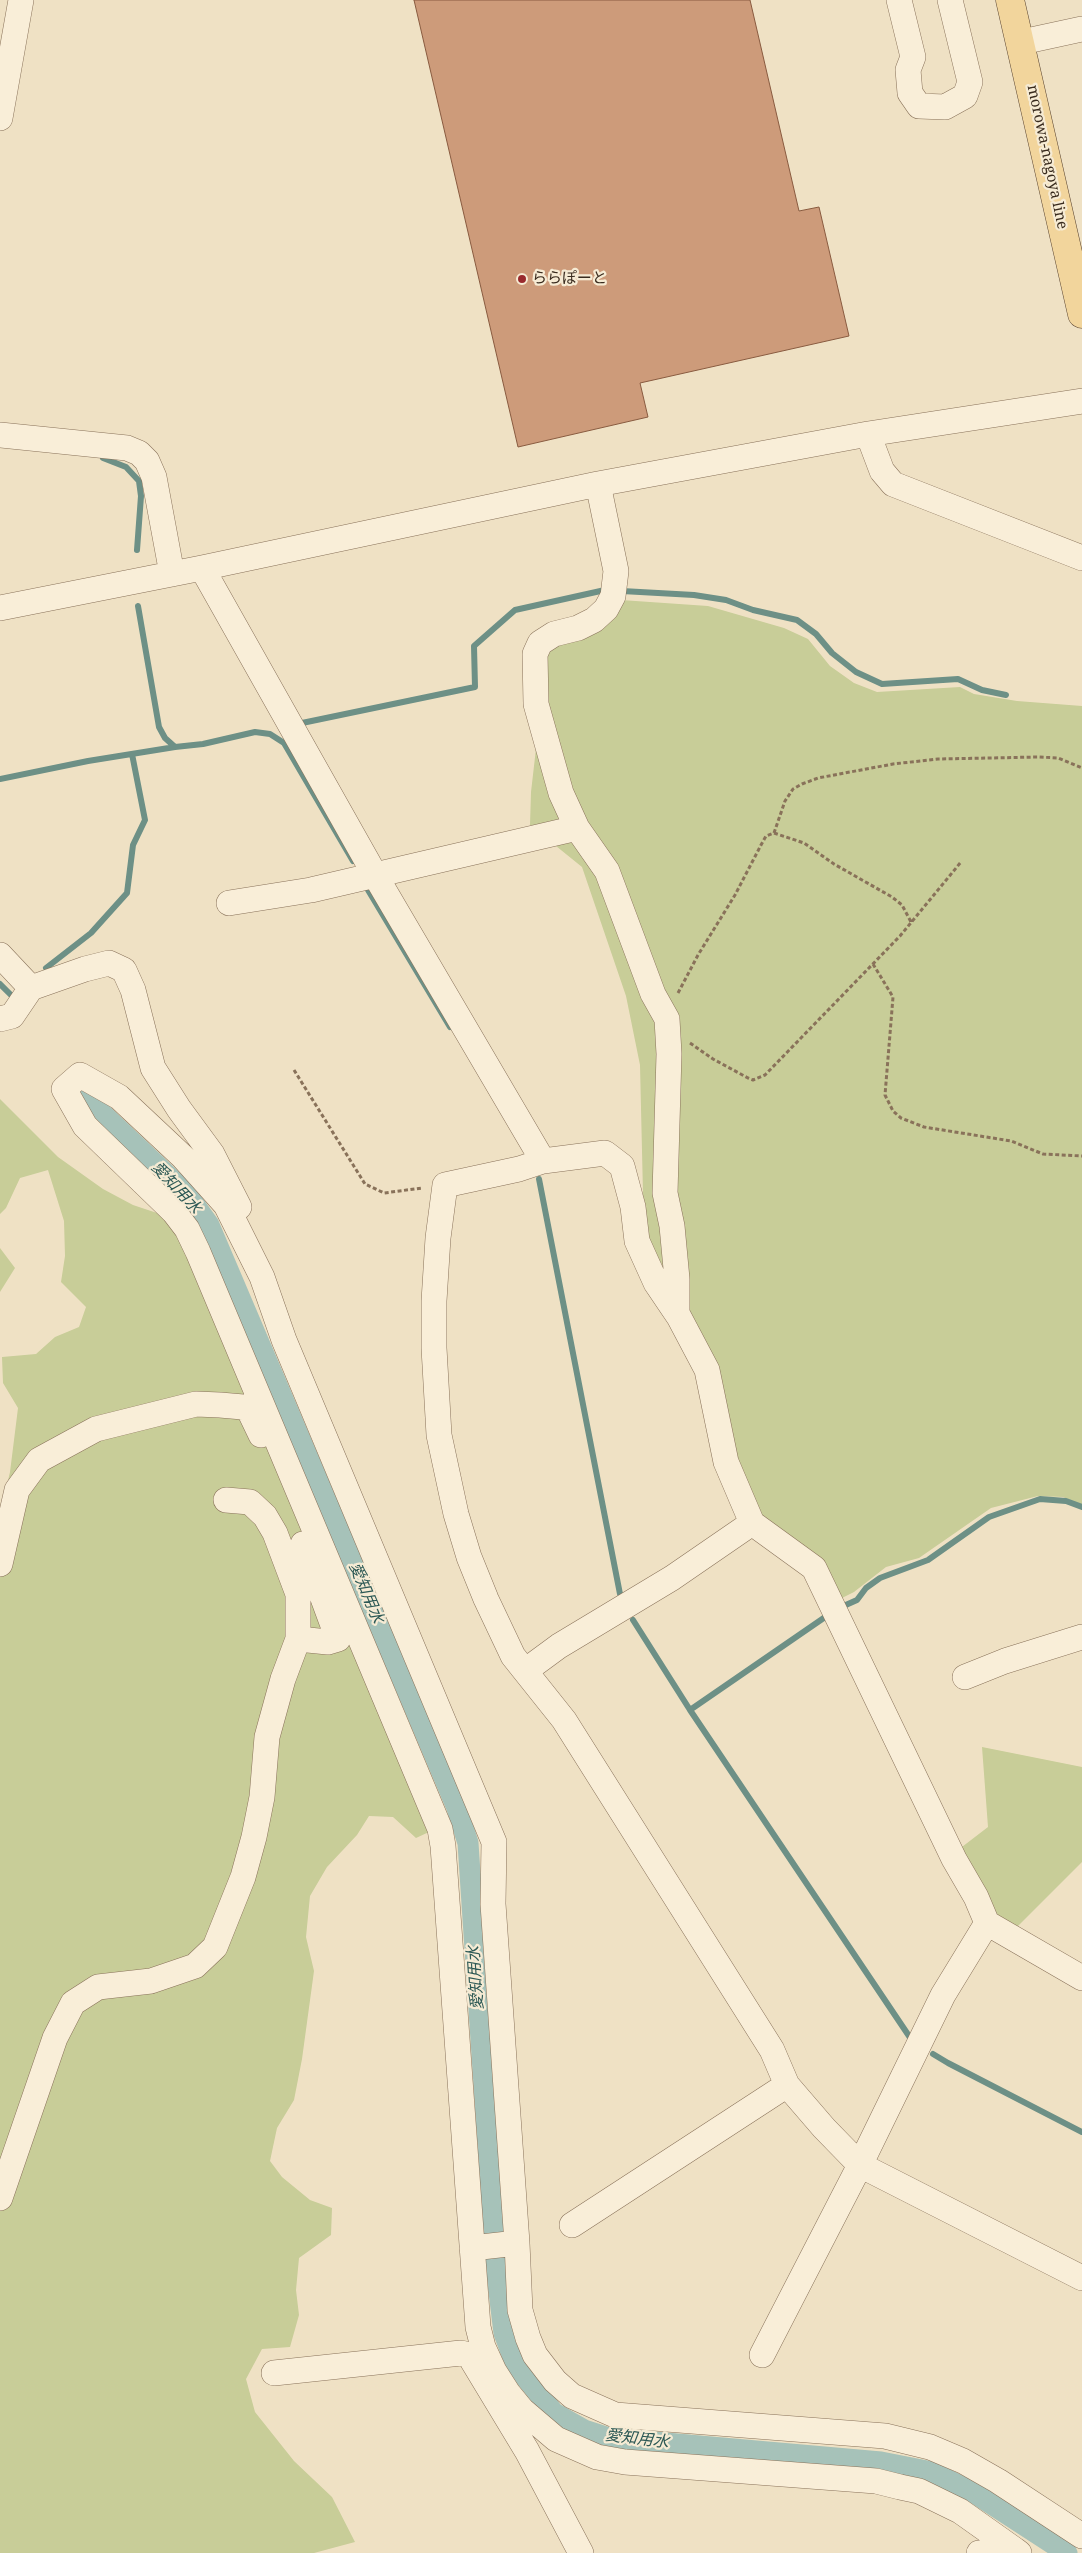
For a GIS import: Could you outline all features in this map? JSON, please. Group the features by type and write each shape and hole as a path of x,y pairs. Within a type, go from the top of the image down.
{"main road":[{"name":"morowa-nagoya line","path":"1010,0 1022,42 1082,314"}],"street":[{"path":"0,118 21,0"},
{"path":"899,0 913,57 908,70 910,93 919,106 945,107 965,96 970,82 950,0"},
{"path":"1022,42 1082,29"},
{"path":"0,608 202,568 598,484 868,434 1082,401"},
{"path":"868,434 882,471 893,484 1082,558"},
{"path":"0,435 127,448 138,453 147,461 154,477 172,574"},
{"path":"598,484 616,571 613,596 606,609 594,620 578,628 554,634 540,644 535,654 536,704 561,793 577,828 607,871 665,1022 669,1054 665,1193 672,1226 677,1279 677,1313"},
{"path":"202,568 375,875 543,1161"},
{"path":"229,903 311,890 577,828"},
{"path":"0,955 32,988"},
{"path":"0,1019 12,1016 32,988 85,968 109,963 124,970 133,990 153,1068 178,1109 212,1154 253,1236 262,1277 284,1340 477,1806 494,1842 493,1904 520,2310 535,2355 554,2380 572,2396 616,2415 634,2418 885,2436 930,2447 963,2461 998,2481 1082,2536"},
{"path":"262,1277 226,1205 183,1157 119,1097 111,1092 80,1075 64,1089 85,1126 174,1212 188,1229 440,1829 443,1846 478,2326 483,2347 494,2371 522,2410 556,2439 597,2457 625,2462 876,2481 919,2491 960,2511 1017,2551"},
{"path":"1082,1978 987,1923 976,1898 954,1859 814,1568 752,1523 726,1462 707,1370 677,1313 656,1283 637,1241 633,1207 622,1166 605,1153 543,1161 519,1169 445,1185 438,1238 434,1301 434,1348 439,1435 456,1514 469,1557 502,1636 513,1656 564,1720 772,2050 787,2085 860,2165 1082,2278"},
{"path":"0,1564 17,1490 39,1460 96,1429 196,1404 243,1407 249,1410 257,1425 338,1639 328,1642 298,1640"},
{"path":"0,2198 55,2038 73,2003 98,1987 151,1981 195,1966 215,1947 243,1877 262,1797 267,1738 277,1694 298,1640 298,1594 275,1533 265,1516 250,1502 226,1500"},
{"path":"525,1671 559,1646 672,1578 752,1523"},
{"path":"965,1677 1004,1661 1082,1637"},
{"path":"762,2355 860,2165 943,1995 987,1923"},
{"path":"572,2225 787,2085"},
{"path":"472,2248 517,2243"},
{"path":"274,2373 461,2353 469,2355 527,2450 581,2553"},
{"path":"979,2553 1017,2551"}],"path":[{"path":"774,833 785,801 794,790 818,778 893,764 938,759 1058,758 1082,768"},
{"path":"912,922 902,905 892,897 804,843 774,833 766,836 735,896 698,955 673,1001 665,1022 680,1036 713,1059 748,1078 753,1080 760,1079 912,922 961,862"},
{"path":"873,964 893,997 885,1095 893,1111 901,1118 924,1127 1010,1141 1043,1154 1082,1156"},
{"path":"294,1070 365,1184 384,1193 445,1185"}],"green space":[{"path":"621,600 708,606 784,628 808,639 830,666 854,683 877,692 960,687 974,694 1017,701 1082,706 1082,1505 1063,1497 1038,1496 991,1508 919,1558 886,1567 854,1592 840,1599 759,1512 746,1489 685,1299 644,1237 640,1065 626,996 582,867 530,825 531,792 547,653"},
{"path":"0,1099 58,1157 103,1189 133,1205 160,1214 184,1232 429,1832 416,1838 393,1817 369,1816 357,1835 327,1867 310,1896 306,1937 314,1971 302,2059 294,2100 277,2128 270,2161 282,2177 310,2200 332,2208 331,2235 299,2258 296,2290 299,2315 290,2347 262,2349 246,2379 255,2412 294,2461 332,2497 355,2542 314,2553 0,2553 0,1515 10,1472 18,1408 3,1383 2,1357 36,1354 55,1337 79,1327 86,1307 61,1282 65,1256 64,1221 48,1170 20,1178 6,1208 0,1214"},
{"path":"0,1248 15,1268 0,1292"},
{"path":"982,1747 1082,1767 1082,1862 1013,1931 991,1917 958,1850 988,1827"}],"building":[{"path":"414,0 750,0 799,211 819,207 849,336 640,383 648,417 518,447"}],"waterway":[{"path":"103,458 126,467 139,481 141,496 137,550"},
{"path":"302,723 475,687 474,646 515,610 605,590"},
{"path":"622,591 694,595 726,600 753,610 797,620 816,634 832,653 856,672 882,684 958,679 982,690 1006,695"},
{"path":"138,606 159,727 165,738 175,747 203,744 255,732 270,734 284,743 353,861"},
{"path":"0,779 88,761 175,747"},
{"path":"46,968 91,933 127,893 133,845 145,820 132,754"},
{"path":"368,890 450,1027"},
{"path":"0,984 11,995"},
{"name":"愛知用水","path":"77,1090 186,1193 209,1225 457,1808 468,1843 496,2267 504,2333 514,2360 526,2378 554,2413 584,2430 609,2438 881,2462 932,2472 976,2494 1067,2553"},
{"path":"539,1179 620,1594"},
{"path":"839,1608 857,1600 866,1588 880,1578 928,1560 989,1517 1040,1499 1066,1501 1082,1507"},
{"path":"690,1710 831,1613"},
{"path":"633,1620 690,1710 911,2039"},
{"path":"933,2054 1082,2132"}],"place":[{"name":"ららぽーと","path":"522,279"}]}
